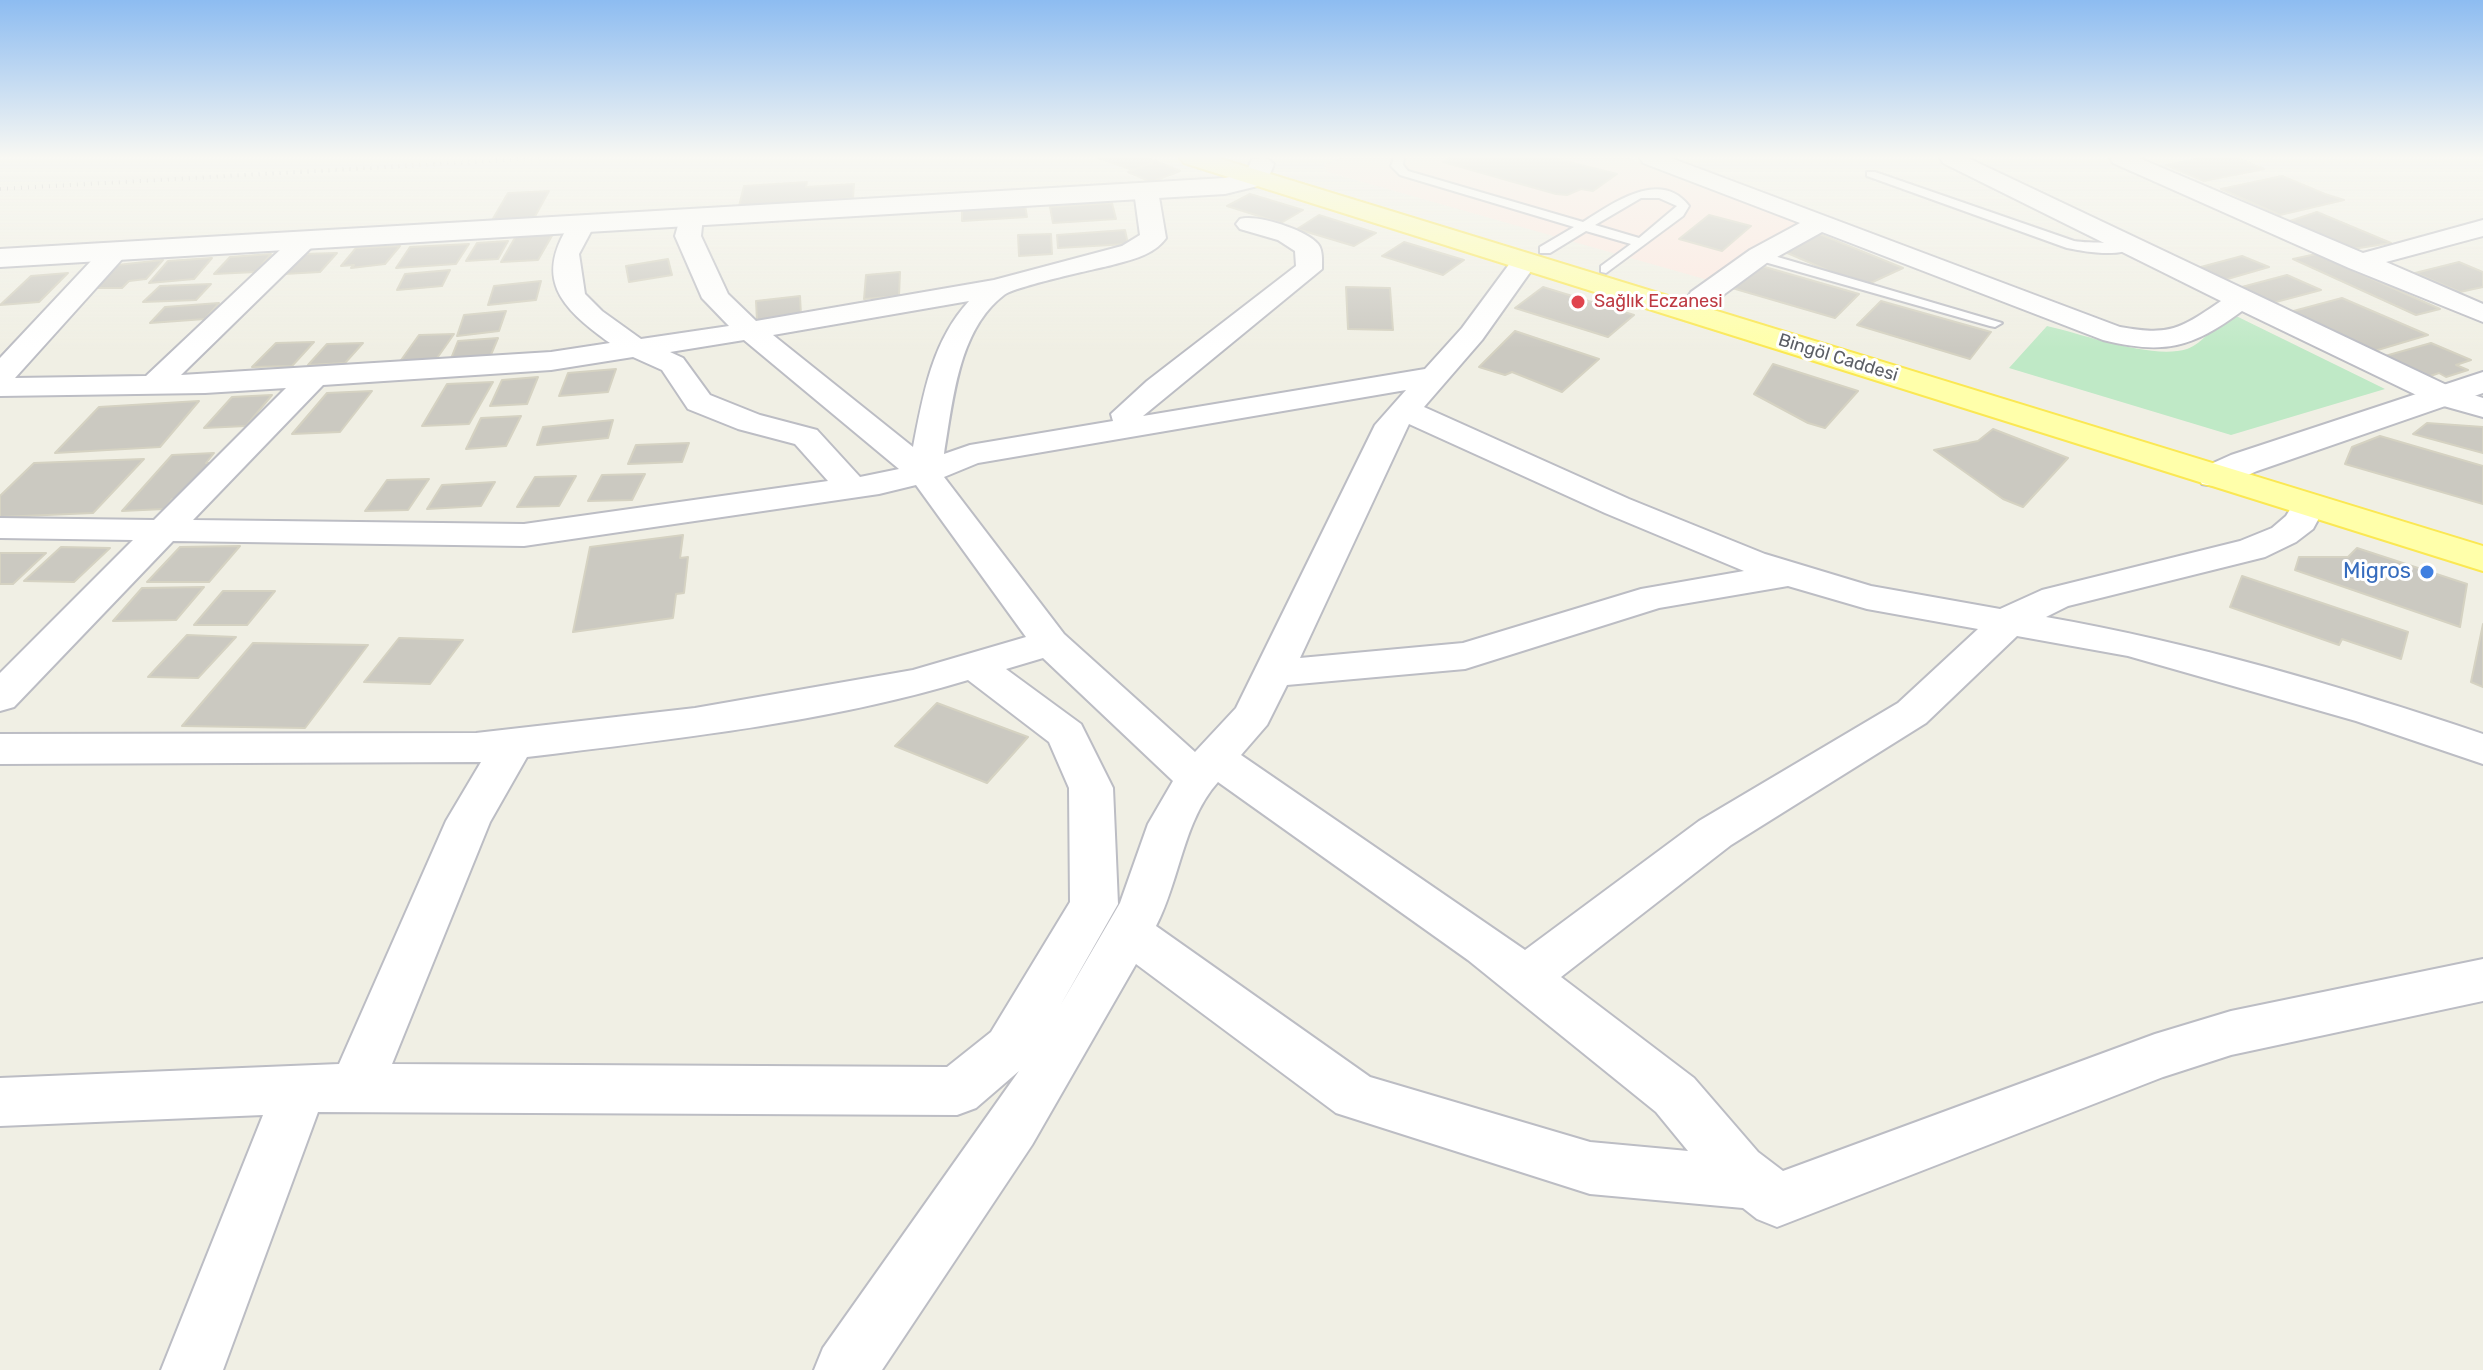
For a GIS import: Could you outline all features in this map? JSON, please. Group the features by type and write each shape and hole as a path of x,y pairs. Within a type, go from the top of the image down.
{"main road":[{"name":"Bingöl Caddesi","path":"1428,222 2230,469 2483,536"},
{"name":"Bingöl Caddesi","path":"1535,256 1606,269 1701,298 2230,469 2309,505 2483,559"}],"street":[{"path":"0,258 610,222"},
{"path":"690,222 688,236 716,298 750,331 924,473 1050,643 1205,768 1485,946 1675,1095 1738,1170 1777,1200 2155,1057 2307,1015 2483,980"},
{"path":"0,387 154,385 551,361 750,331 996,288 1131,252 1153,238 1151,222"},
{"path":"2082,222 2444,396 2483,408"},
{"path":"2267,222 2483,314"},
{"path":"1701,298 1759,256 1820,223 2099,330 2128,338 2159,341 2185,339 2240,300"},
{"path":"582,224 566,254 572,296 592,317 634,347 673,364 699,402 749,422 806,437 852,488"},
{"path":"1130,428 1127,414 1309,269 1308,248 1287,235 1249,224"},
{"path":"2358,262 2483,228"},
{"path":"154,385 307,238"},
{"path":"0,376 115,251"},
{"path":"845,1370 1013,1128 1093,997 1143,905 1170,824 1205,768 1253,715 1391,425 1472,334 1535,256"},
{"path":"924,473 942,376 966,321 996,288"},
{"path":"0,528 524,535 852,488 924,473 970,455 1434,376"},
{"path":"0,697 314,377"},
{"path":"2230,469 2483,382"},
{"path":"1404,410 1617,506 1752,562 1867,597 2130,644 2370,711 2483,749"},
{"path":"1525,977 1715,833 1912,713 2007,623 2055,598 2252,549 2284,535 2301,522 2309,505"},
{"path":"1273,673 1465,656 1654,597 1792,574"},
{"path":"0,749 460,748 514,743 695,722 914,683 1050,643"},
{"path":"0,1102 356,1087 957,1091 1009,1048 1094,904 1091,788 1066,734 974,665"},
{"path":"356,1087 468,821 514,743"},
{"path":"1128,932 1355,1096 1590,1168 1755,1183"},
{"path":"192,1370 300,1089"}],"lane":[{"path":"1573,222 1639,242"},
{"path":"1535,256 1593,222"},
{"path":"1606,269 1667,222"},
{"path":"2007,222 2072,245 2100,249 2131,246"},
{"path":"1759,256 1995,323"}],"shaded area":[{"path":"1504,222 1800,222 1715,282"}],"green space":[{"path":"2228,312 2385,389 2231,435 2009,368 2047,326 2137,349 2172,351 2187,349 2199,342"}],"building":[{"path":"1308,222 1341,222 1376,233 1354,246 1297,229"},
{"path":"1700,222 1735,222 1751,226 1722,251 1679,239"},
{"path":"2287,222 2341,222 2391,243 2353,249"},
{"path":"1125,230 1128,244 1058,248 1057,235"},
{"path":"1817,233 1903,268 1864,286 1778,249"},
{"path":"553,234 538,260 501,262 516,236"},
{"path":"1051,234 1052,254 1019,256 1018,235"},
{"path":"508,241 498,259 466,261 477,243"},
{"path":"1404,242 1464,260 1443,275 1382,256"},
{"path":"469,244 456,264 396,268 410,247"},
{"path":"400,246 385,264 351,268 354,265 341,266 356,248"},
{"path":"337,253 320,272 284,274 301,254"},
{"path":"271,254 256,272 214,274 230,257"},
{"path":"2316,254 2440,309 2416,315 2293,259"},
{"path":"2242,256 2269,267 2224,280 2197,268"},
{"path":"212,258 194,279 149,283 168,261"},
{"path":"668,259 672,275 629,282 626,266"},
{"path":"163,260 146,279 129,281 122,288 88,288 108,266"},
{"path":"2459,262 2483,272 2483,287 2460,292 2415,273"},
{"path":"1758,265 1859,294 1835,318 1732,288"},
{"path":"450,270 442,286 397,290 405,274"},
{"path":"900,272 899,296 864,299 866,275"},
{"path":"68,273 39,302 0,305 31,276"},
{"path":"2287,275 2321,290 2272,303 2238,288"},
{"path":"541,281 536,300 488,305 494,286"},
{"path":"211,284 196,300 143,302 160,286"},
{"path":"1346,287 1390,288 1393,330 1348,329"},
{"path":"1543,287 1634,315 1608,337 1515,308"},
{"path":"800,296 801,315 757,321 756,301"},
{"path":"2342,298 2428,335 2371,352 2286,313"},
{"path":"1881,301 1991,332 1970,359 1857,325"},
{"path":"219,303 205,319 150,323 165,307"},
{"path":"506,311 499,331 457,336 464,315"},
{"path":"1515,331 1599,359 1562,392 1512,372 1505,375 1479,367"},
{"path":"454,334 435,361 399,363 419,335"},
{"path":"498,338 490,357 450,361 458,341"},
{"path":"314,342 292,366 252,367 276,343"},
{"path":"363,343 345,363 308,365 327,344"},
{"path":"2431,343 2471,360 2456,365 2468,370 2446,377 2439,373 2422,379 2378,358"},
{"path":"1773,364 1858,391 1825,428 1808,423 1754,394"},
{"path":"616,369 608,392 559,396 568,373"},
{"path":"538,377 527,404 490,406 502,380"},
{"path":"493,382 469,424 422,426 447,384"},
{"path":"372,391 340,432 292,434 327,393"},
{"path":"272,395 246,426 204,428 232,397"},
{"path":"199,401 160,447 55,453 99,407"},
{"path":"521,416 506,446 466,449 481,418"},
{"path":"613,420 608,438 537,445 543,427"},
{"path":"2427,423 2483,427 2483,453 2413,434"},
{"path":"1993,429 2068,458 2023,507 2003,499 1934,450 1978,441"},
{"path":"2380,436 2483,466 2483,504 2345,464 2352,447"},
{"path":"689,443 682,462 628,464 636,445"},
{"path":"214,453 206,463 212,463 182,499 172,499 164,509 122,511 172,455"},
{"path":"144,459 93,513 0,517 0,496 34,463"},
{"path":"645,474 632,500 588,501 602,475"},
{"path":"576,476 559,506 517,507 535,477"},
{"path":"429,479 408,510 365,511 387,480"},
{"path":"495,482 481,506 427,509 442,485"},
{"path":"683,535 680,558 688,557 684,593 676,594 673,618 573,632 590,547"},
{"path":"240,546 209,582 147,582 180,547"},
{"path":"61,547 110,548 74,582 24,581"},
{"path":"2357,548 2467,584 2460,627 2295,570 2299,557 2348,557"},
{"path":"0,553 46,553 13,584 0,584"},
{"path":"2242,576 2408,632 2401,659 2342,639 2339,645 2230,607"},
{"path":"204,587 176,620 113,621 142,588"},
{"path":"223,591 275,591 247,625 194,625"},
{"path":"2483,624 2483,687 2471,682"},
{"path":"187,635 236,637 198,678 148,677"},
{"path":"399,638 463,640 430,684 364,682"},
{"path":"253,643 368,645 305,728 182,726"},
{"path":"937,703 1028,737 987,783 895,746"}],"place":[{"name":"Sağlık Eczanesi","path":"1578,302"},
{"name":"Migros","path":"2427,572"}]}
